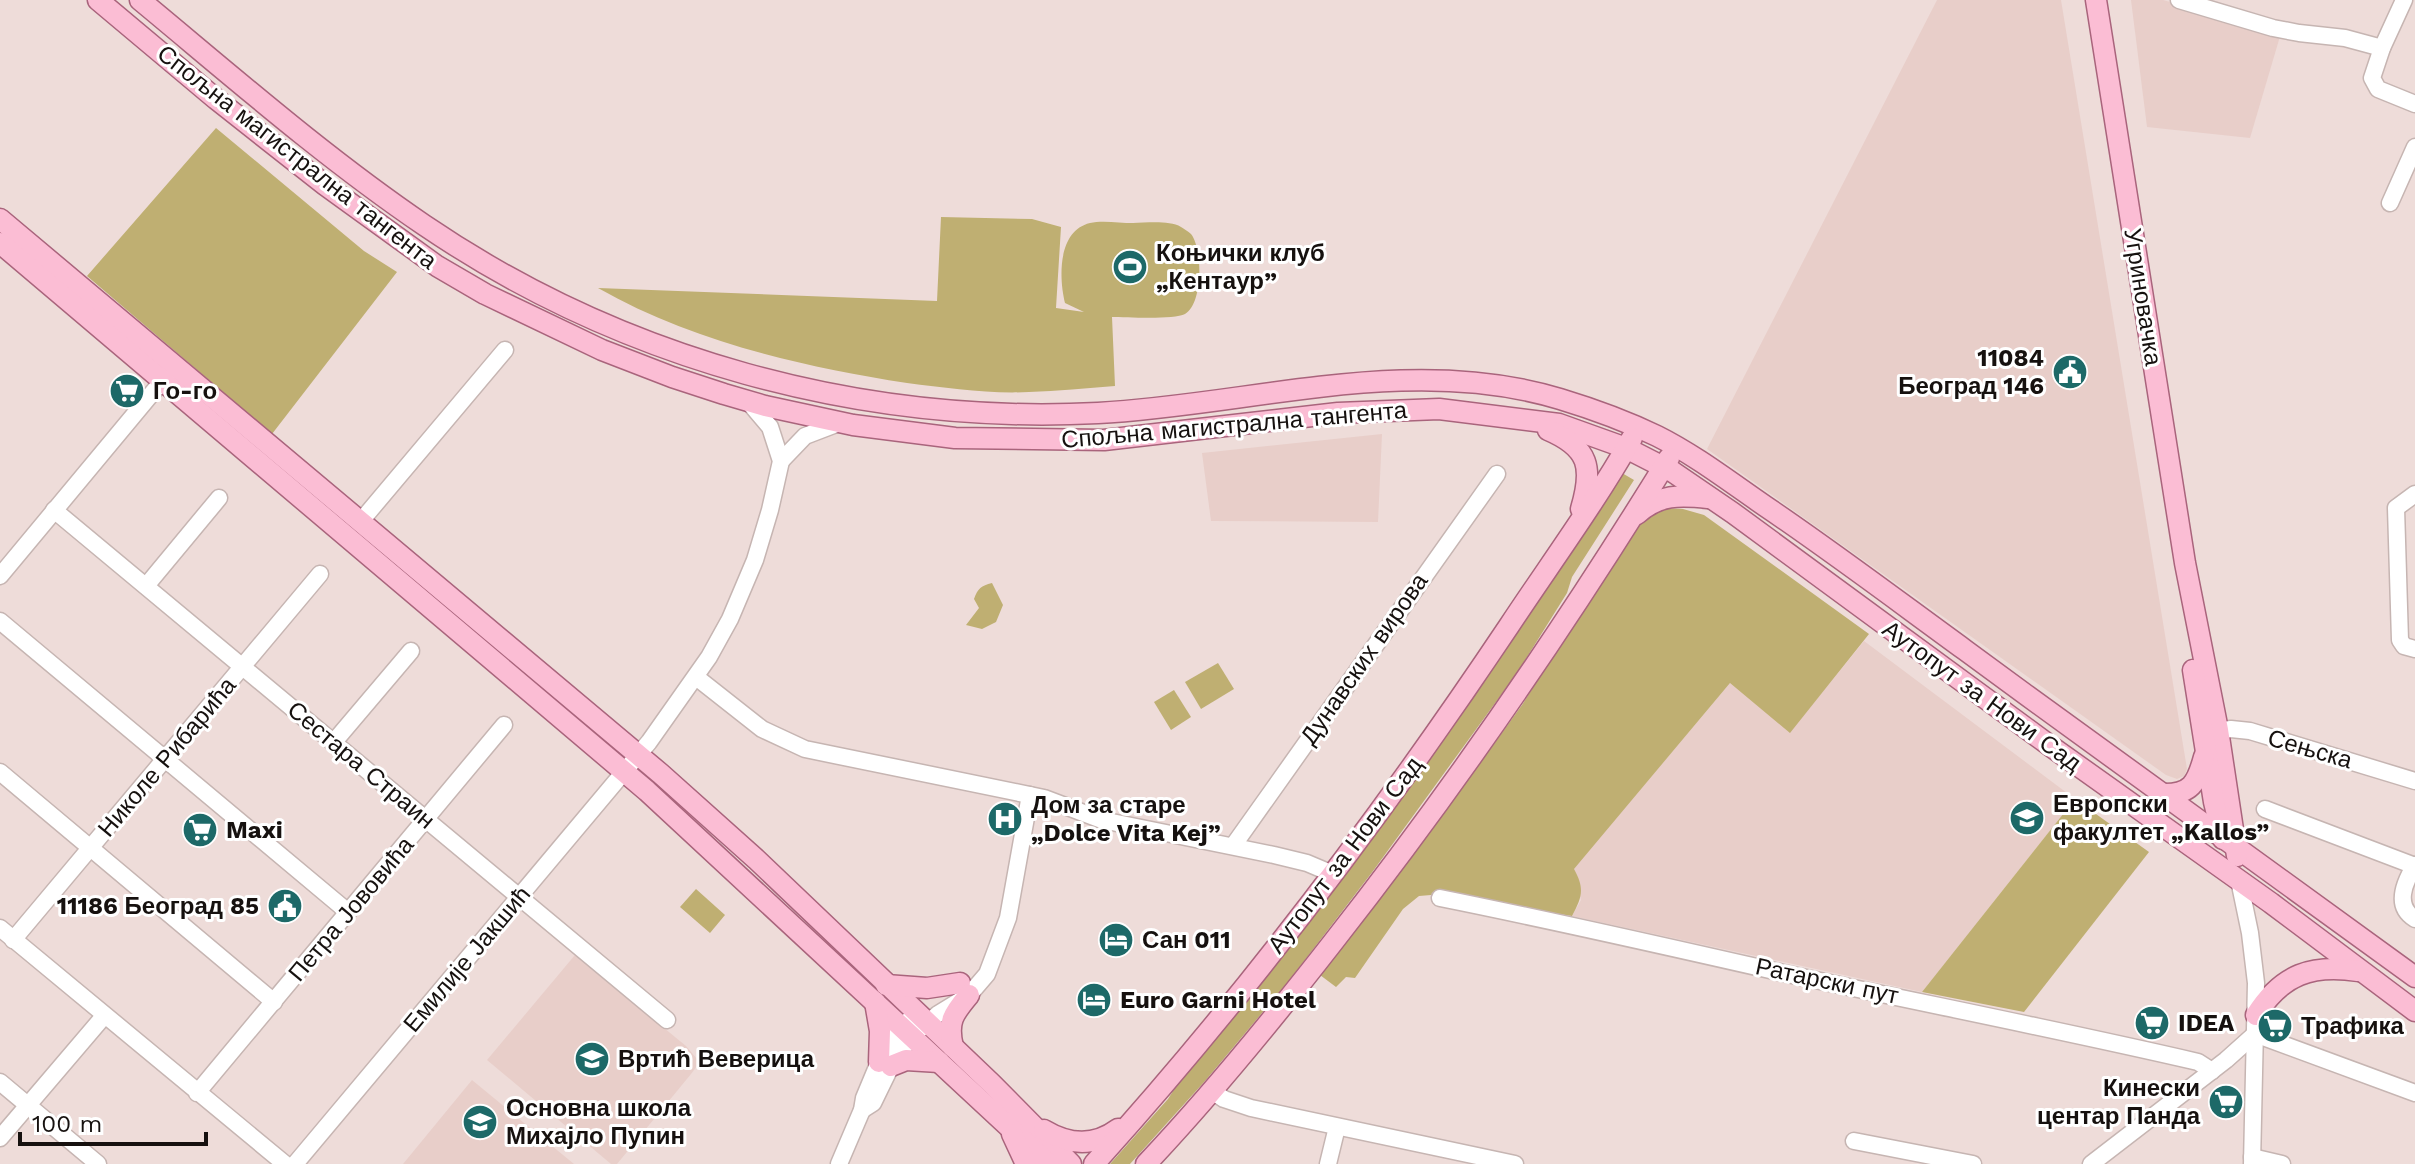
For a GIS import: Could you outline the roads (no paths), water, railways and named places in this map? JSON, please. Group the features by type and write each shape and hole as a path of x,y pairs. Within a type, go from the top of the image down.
{"main road":[{"name":"Спољна магистрална тангента","path":"98,0 216,99 383,229 437,266 485,294 602,350 747,401 839,423 955,438 1104,440 1338,413 1439,409 1568,426 1626,448"},
{"name":"Спољна магистрална тангента","path":"140,0 399,208 467,253 608,326 728,369 859,400 959,412 1032,415 1105,413 1326,387 1440,380 1540,393 1638,428"},
{"name":"Угриновачка","path":"2096,0 2190,593 2190,648 2239,880"},
{"path":"216,99 233,77"},
{"path":"0,219 168,374 881,993 946,1055 1049,1164"},
{"path":"0,243 361,521 639,754 757,860 881,993 880,1031 885,1064 946,1055 1034,1124 1054,1136 1084,1143 1107,1137 1140,1111"},
{"path":"1513,417 1564,437 1583,455 1588,480 1577,525"},
{"name":"Аутопут за Нови Сад","path":"1094,1164 1235,997 1333,874 1419,758 1577,525 1638,428 1676,447 1806,534 2415,977"},
{"name":"Аутопут за Нови Сад","path":"1146,1164 1212,1091 1398,860 1505,709 1676,447"},
{"name":"Аутопут за Нови Сад","path":"1626,448 1664,467 1712,499 2415,1011"},
{"path":"1628,523 1644,508 1666,496 1712,499"},
{"path":"2162,794 2174,795 2190,788 2199,777 2209,739"},
{"path":"2256,1024 2265,1001 2281,985 2308,970 2334,968 2361,972"},
{"path":"881,993 927,988 964,989 951,1022 946,1055"},
{"path":"1007,1123 1026,1164"},
{"path":"1034,1124 1071,1164"}],"street":[{"path":"2179,0 2273,28 2345,38 2382,48"},
{"path":"2404,0 2372,75 2375,86 2415,104"},
{"path":"2390,203 2408,180 2415,147"},
{"path":"361,521 505,350"},
{"path":"0,576 168,374"},
{"path":"639,754 696,677 730,619 768,521 781,461 770,427 747,401"},
{"path":"781,461 805,436 839,423"},
{"name":"Дунавских вирова","path":"1233,846 1497,474"},
{"path":"2415,494 2396,508 2400,640 2404,646 2415,649"},
{"path":"146,586 219,498"},
{"name":"Сестара Страин","path":"54,510 667,1020"},
{"name":"Николе Рибарића","path":"7,934 92,847 320,574"},
{"path":"0,621 348,912"},
{"path":"333,743 411,651"},
{"path":"696,677 762,729 792,744 821,753 1030,795 1102,820 1307,863 1333,874"},
{"name":"Петра Јововића","path":"197,1093 504,725"},
{"name":"Сењска","path":"2209,739 2250,731 2415,781"},
{"name":"Емилије Јакшић","path":"295,1164 639,754"},
{"path":"0,772 274,1002"},
{"path":"839,1164 862,1110 873,1103 885,1064 914,1024 987,974 1003,934 1030,795"},
{"path":"2265,809 2415,865 2407,877 2402,899 2404,909 2415,919"},
{"path":"2239,880 2255,972 2252,1160 2282,1164"},
{"name":"Ратарски пут","path":"1440,898 2090,1037 2198,1062 2212,1071"},
{"path":"7,934 285,1164"},
{"path":"0,1138 104,1016"},
{"path":"2091,1164 2212,1071 2256,1024"},
{"path":"2256,1024 2415,1093"},
{"path":"0,1082 98,1164"},
{"path":"1212,1091 1239,1105 1515,1164"},
{"path":"1328,1164 1337,1127"},
{"path":"1854,1141 1973,1164"}],"place":[{"name":"Коњички клуб „Кентаур”","path":"1130,267"},
{"name":"11084 Београд 146","path":"2070,372"},
{"name":"Го-го","path":"127,391"},
{"name":"Европски факултет „Kallos”","path":"2027,818"},
{"name":"Дом за старе „Dolce Vita Kej”","path":"1005,819"},
{"name":"Maxi","path":"200,830"},
{"name":"11186 Београд 85","path":"285,906"},
{"name":"Сан 011","path":"1116,940"},
{"name":"Euro Garni Hotel","path":"1094,1000"},
{"name":"IDEA","path":"2152,1023"},
{"name":"Трафика","path":"2275,1026"},
{"name":"Вртић Веверица","path":"592,1059"},
{"name":"Кинески центар Панда","path":"2226,1102"},
{"name":"Основна школа Михајло Пупин","path":"480,1122"}]}
